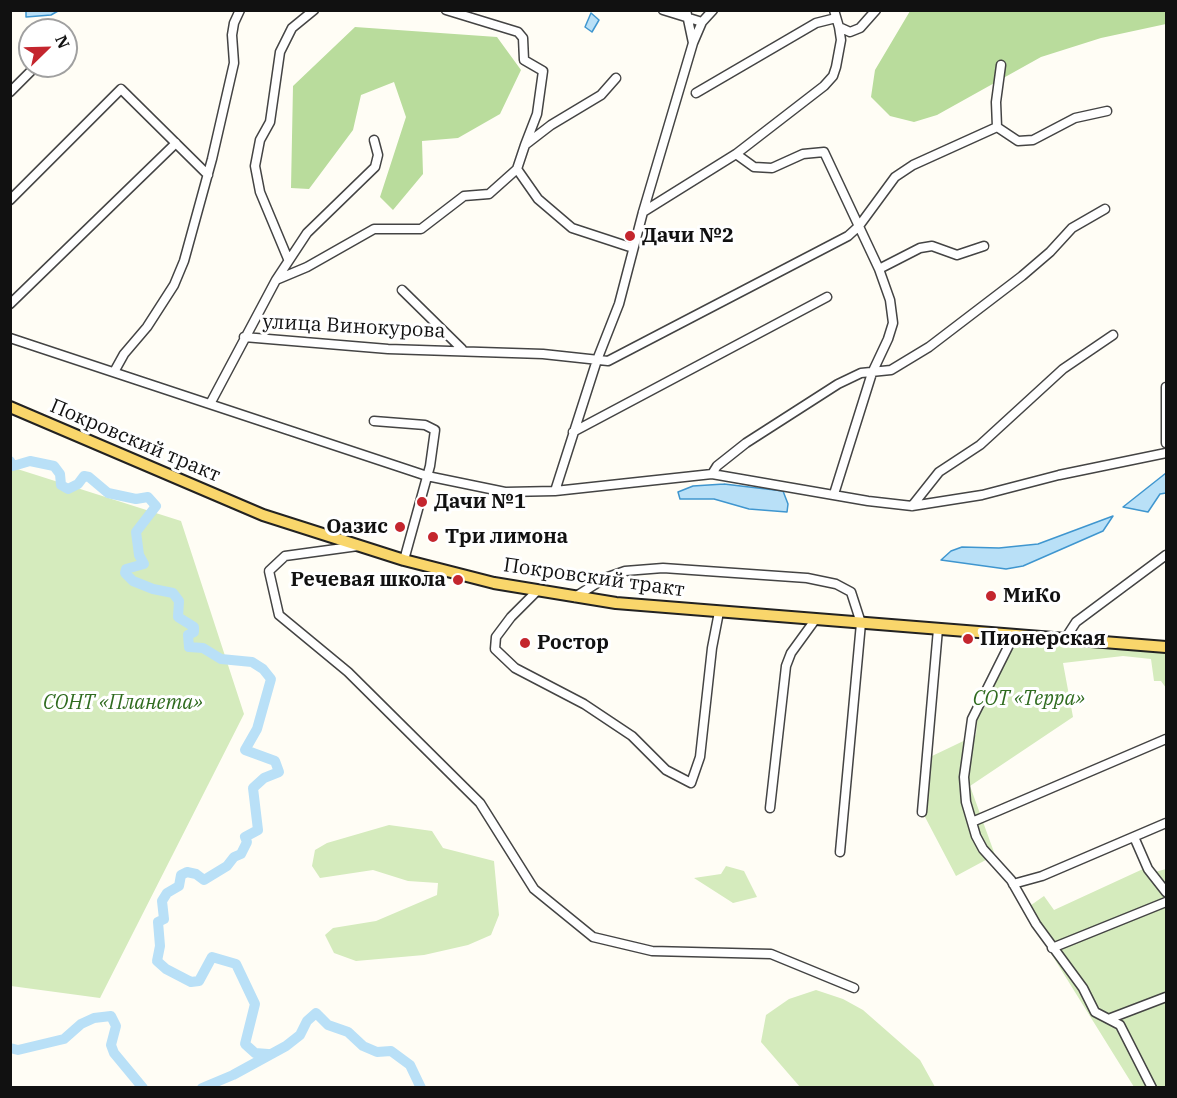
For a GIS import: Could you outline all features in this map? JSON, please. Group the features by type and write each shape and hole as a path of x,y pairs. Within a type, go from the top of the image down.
{"main road":[{"name":"Покровский тракт","path":"10,407 234,504 404,561 461,576 575,597 719,612 1167,647"}],"street":[{"path":"114,372 124,354 147,327 174,285 192,237 234,63 232,35 240,10"},
{"path":"288,259 260,192 255,166 260,140 270,122 280,52 291,28 314,10"},
{"path":"276,280 308,267 374,229 421,229 464,196 489,194 517,169 537,114 543,71 524,60 523,38 518,33 446,10"},
{"path":"663,10 686,14 702,22"},
{"path":"555,491 597,360 614,319 693,44 702,22 713,10"},
{"path":"837,18 850,32 856,31 876,10"},
{"path":"686,14 693,44"},
{"path":"696,93 816,23 837,18"},
{"path":"643,212 736,154 833,76 841,40 837,18"},
{"path":"997,127 996,102 1001,64"},
{"path":"10,92 24,78"},
{"path":"525,145 551,125 601,95 616,78"},
{"path":"10,200 121,89 208,175"},
{"path":"997,127 1018,141 1033,140 1075,118 1107,111"},
{"path":"859,226 880,196 902,171 997,127"},
{"path":"210,404 288,259 308,233 375,167 378,155 374,140"},
{"path":"10,304 176,143"},
{"path":"736,154 754,167 772,168 803,154 824,152 891,300 893,323 872,373 834,494"},
{"path":"517,169 538,199 572,228 633,249"},
{"path":"712,474 727,457 776,422 838,384 861,373 891,369 929,347 1022,276 1050,252 1072,228 1105,209"},
{"name":"улица Винокурова","path":"244,337 388,349 462,349 597,360 615,359 848,236 859,226"},
{"path":"879,270 920,248 932,246 957,255 984,246"},
{"path":"402,290 462,349"},
{"path":"573,432 827,297"},
{"path":"912,506 939,472 980,445 1063,369 1113,335"},
{"path":"10,338 427,476 505,492 555,491 712,474 912,506 982,495 1059,475 1167,453"},
{"path":"1167,387 1167,443"},
{"path":"374,422 432,426 436,437 404,561"},
{"path":"358,546 285,556 269,571 279,615 348,672 480,803 534,889 593,937 652,951 771,954 854,987"},
{"path":"1065,639 1076,622 1167,555"},
{"path":"575,597 605,578 625,571 663,568 736,571 807,578 836,584 851,592 861,623 840,852"},
{"path":"537,591 511,617 496,637 495,649 515,668 584,704 632,736 666,770 691,783 700,758 712,648 719,612"},
{"path":"770,808 786,666 791,653 815,620"},
{"path":"922,812 938,629"},
{"path":"1014,635 972,719 964,777 966,802 972,822 983,849 999,864 1013,884 1052,948 1083,988 1095,1012 1111,1018 1122,1028 1152,1088"},
{"path":"972,822 1167,739"},
{"path":"1013,884 1042,876 1167,823"},
{"path":"1134,837 1148,870 1167,892"},
{"path":"1052,948 1167,902"},
{"path":"1111,1018 1167,998"}],"green space":[{"path":"910,11 1166,11 1166,24 1101,38 1041,57 937,115 914,122 890,116 871,97 875,70"},
{"path":"355,27 497,37 521,70 500,114 458,138 422,141 423,174 393,210 380,197 406,117 394,82 361,95 353,130 309,189 291,188 293,86"},
{"name":"СОНТ «Планета»","path":"11,467 181,521 244,714 100,998 11,986"},
{"name":"СОТ «Терра»","path":"1016,639 1166,650 1166,688 1161,681 1154,681 1151,659 1123,656 1063,663 1073,717 970,786 995,855 956,876 925,817 930,757 976,735 978,709"},
{"path":"389,825 432,831 443,848 494,861 499,915 491,935 468,945 424,955 356,961 334,953 325,935 333,928 376,921 437,895 438,883 408,881 373,870 320,878 312,866 315,850 327,843"},
{"path":"726,866 744,871 757,897 733,903 694,878 721,874"},
{"path":"1143,869 1155,872 1166,869 1166,1087 1134,1087 1024,910 1044,896 1054,910"},
{"path":"816,990 843,999 863,1010 920,1060 935,1087 800,1087 761,1042 766,1015 789,999"}],"water":[{"path":"26,10 58,11 51,15 26,17"},
{"path":"591,13 599,20 592,32 585,27"},
{"path":"1166,473 1166,493 1160,494 1148,512 1123,507"},
{"path":"724,484 783,491 788,504 787,512 749,509 714,499 680,499 678,492 693,486"},
{"path":"1113,516 1103,531 1023,566 1006,569 941,560 951,551 962,547 999,548 1038,544"}],"waterway":[{"path":"10,461 13,466 30,461 54,466 60,474 61,485 68,489 78,484 84,476 89,477 108,493 136,499 148,497 156,506 136,532 139,555 144,564 126,569 125,573 133,581 153,589 173,593 179,601 178,617 194,627 194,632 188,635 189,647 203,648 221,659 252,662 263,669 271,679 257,729 245,750 275,761 279,772 264,778 253,788 258,830 245,837 247,842 241,854 234,857 227,866 204,880 196,874 187,872 181,875 179,886 167,893 162,901 164,919 158,922 160,946 157,961 166,969 191,982 199,981 212,957 236,964 255,1004 245,1044 255,1053 268,1054"},
{"path":"202,1088 233,1075 286,1046 300,1035 307,1021 316,1013 328,1025 348,1032 363,1046 377,1052 391,1051 410,1065 421,1088"},
{"path":"10,1048 18,1050 64,1039 81,1024 94,1018 111,1016 116,1026 111,1045 114,1053 143,1088"}],"place":[{"name":"Дачи №2","path":"630,236"},
{"name":"Дачи №1","path":"422,502"},
{"name":"Оазис","path":"400,527"},
{"name":"Три лимона","path":"433,537"},
{"name":"Речевая школа","path":"458,580"},
{"name":"МиКо","path":"991,596"},
{"name":"Пионерская","path":"968,639"},
{"name":"Ростор","path":"525,643"}]}
